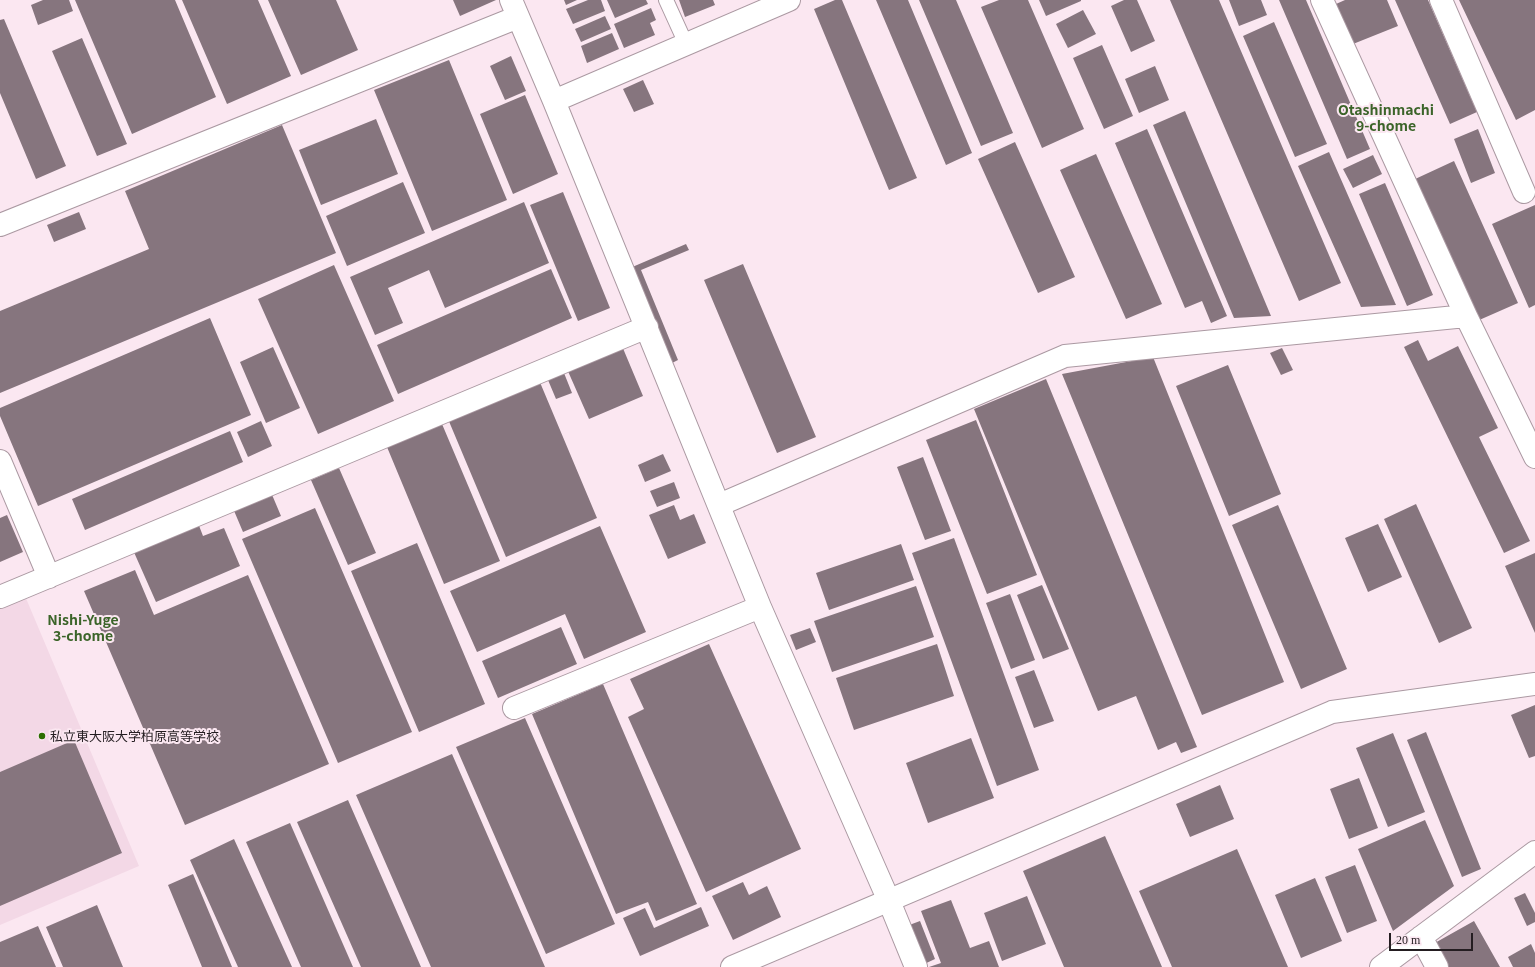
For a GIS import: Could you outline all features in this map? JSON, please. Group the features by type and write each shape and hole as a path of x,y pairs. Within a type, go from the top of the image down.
{"street":[{"path":"554,101 789,0"},
{"path":"1322,0 1466,316 1535,457"},
{"path":"1441,0 1523,192"},
{"path":"0,224 514,8 647,327 760,607 889,901 916,967"},
{"path":"719,505 1066,356 1466,316"},
{"path":"0,597 647,327"},
{"path":"0,462 49,576"},
{"path":"514,708 760,607"},
{"path":"732,967 1332,712 1535,684"},
{"path":"1381,967 1535,852"},
{"path":"1421,937 1437,967"}],"lane":[{"path":"666,0 686,44"}],"shaded area":[{"name":"私立東大阪大学柏原高等学校","path":"25,596 139,866 0,925 0,607"}],"building":[{"path":"43,0 69,0 73,11 38,25 31,5"},
{"path":"75,0 175,0 216,97 132,134"},
{"path":"182,0 258,0 291,76 227,104"},
{"path":"268,0 336,0 358,50 301,75"},
{"path":"453,0 496,0 460,16"},
{"path":"564,0 577,0 566,5"},
{"path":"588,0 601,0 605,11 573,24 566,9"},
{"path":"607,0 646,0 648,4 615,18"},
{"path":"679,0 713,0 715,5 685,17"},
{"path":"835,0 842,0 917,178 889,190 814,9"},
{"path":"876,0 908,0 972,153 946,165"},
{"path":"919,0 956,0 1013,133 981,146"},
{"path":"999,0 1028,0 1084,129 1042,148 981,7"},
{"path":"1039,0 1081,0 1081,1 1046,16"},
{"path":"1124,0 1137,0 1155,41 1131,52 1111,6"},
{"path":"1170,0 1219,0 1341,283 1299,301"},
{"path":"1229,0 1261,0 1267,15 1239,26"},
{"path":"1279,0 1306,0 1370,149 1347,159"},
{"path":"1345,0 1387,0 1398,26 1353,44 1336,4"},
{"path":"1395,0 1428,0 1477,112 1450,124"},
{"path":"1459,0 1535,0 1535,110 1516,120"},
{"path":"651,8 656,20 650,23 655,35 624,48 614,24"},
{"path":"1083,10 1096,34 1068,48 1056,24"},
{"path":"605,16 611,29 581,42 575,29"},
{"path":"4,19 66,166 36,179 0,93 0,20"},
{"path":"1274,22 1327,144 1295,157 1243,36"},
{"path":"612,33 619,49 587,63 581,46"},
{"path":"82,38 127,144 97,156 52,51"},
{"path":"1102,45 1133,116 1104,129 1073,58"},
{"path":"511,56 526,91 505,100 490,66"},
{"path":"449,60 507,200 432,231 374,90"},
{"path":"1155,66 1169,100 1139,113 1125,79"},
{"path":"643,80 654,104 634,112 623,89"},
{"path":"525,95 558,174 513,194 480,114"},
{"path":"1185,111 1271,316 1234,318 1153,125"},
{"path":"376,119 398,174 321,205 299,150"},
{"path":"282,125 336,253 0,393 0,311 149,249 125,191"},
{"path":"1147,129 1227,316 1211,323 1202,301 1185,308 1115,143"},
{"path":"1478,129 1495,173 1471,183 1454,139"},
{"path":"1015,142 1075,277 1038,293 978,159"},
{"path":"1329,152 1396,305 1361,307 1298,166"},
{"path":"1096,154 1162,304 1126,319 1060,170"},
{"path":"1373,155 1382,174 1353,188 1343,169"},
{"path":"1454,161 1518,303 1477,321 1413,180"},
{"path":"403,182 425,233 347,266 326,216"},
{"path":"1385,183 1433,295 1407,306 1359,194"},
{"path":"563,192 610,308 578,321 530,205"},
{"path":"524,202 549,263 445,308 429,270 388,288 403,323 375,335 350,277"},
{"path":"1535,205 1535,305 1529,308 1492,224"},
{"path":"79,212 86,229 54,242 47,225"},
{"path":"686,244 689,250 641,270 678,360 670,364 630,268"},
{"path":"743,264 816,437 777,453 704,280"},
{"path":"334,265 394,401 318,434 258,299"},
{"path":"551,269 572,318 398,394 377,345"},
{"path":"210,318 251,415 38,506 0,416 0,408"},
{"path":"1418,340 1428,361 1458,346 1498,428 1479,437 1530,541 1504,553 1404,347"},
{"path":"622,346 643,396 589,419 567,369"},
{"path":"273,347 300,408 266,423 240,362"},
{"path":"1282,348 1293,370 1281,375 1270,353"},
{"path":"1153,357 1284,682 1202,715 1062,374"},
{"path":"1228,365 1281,494 1229,516 1176,386"},
{"path":"564,373 572,393 556,399 548,380"},
{"path":"1046,379 1197,747 1181,753 1176,742 1158,750 1136,696 1098,711 974,409"},
{"path":"539,380 597,518 506,557 448,419"},
{"path":"976,420 1037,575 987,594 926,440"},
{"path":"261,421 272,446 248,457 237,432"},
{"path":"442,424 500,561 444,584 387,447"},
{"path":"230,431 243,462 85,530 72,499"},
{"path":"663,454 671,471 645,482 638,465"},
{"path":"923,457 951,531 925,540 897,467"},
{"path":"339,468 376,553 348,565 311,480"},
{"path":"674,482 680,498 657,507 650,491"},
{"path":"270,490 281,516 243,532 232,506"},
{"path":"1416,504 1472,628 1439,643 1384,519"},
{"path":"674,505 680,520 694,514 706,543 668,559 649,515"},
{"path":"1278,505 1347,669 1301,689 1232,525"},
{"path":"315,508 412,732 338,763 242,539"},
{"path":"7,515 23,552 0,562 0,518"},
{"path":"198,523 203,536 224,528 240,566 156,602 133,550"},
{"path":"1378,524 1402,577 1368,592 1345,538"},
{"path":"600,526 646,632 584,659 565,614 477,652 450,591"},
{"path":"954,538 1039,770 997,786 912,553"},
{"path":"417,543 485,704 419,732 351,571"},
{"path":"901,544 914,580 829,610 816,573"},
{"path":"1535,553 1535,633 1505,566"},
{"path":"135,570 154,615 248,575 329,764 185,825 84,591"},
{"path":"1042,585 1069,649 1043,659 1017,595"},
{"path":"916,586 934,637 832,672 814,621"},
{"path":"1010,594 1035,660 1011,669 986,603"},
{"path":"561,627 577,664 498,698 482,661"},
{"path":"810,628 816,642 796,650 790,635"},
{"path":"709,644 801,849 706,892 628,717 644,709 630,679"},
{"path":"937,644 954,696 854,730 836,678"},
{"path":"1034,670 1054,721 1034,728 1015,677"},
{"path":"603,684 697,904 656,921 648,902 616,914 532,714"},
{"path":"1535,705 1535,756 1529,758 1511,715"},
{"path":"525,718 615,924 546,954 456,747"},
{"path":"1426,732 1481,869 1462,877 1407,740"},
{"path":"1393,733 1425,812 1388,827 1356,748"},
{"path":"971,738 994,798 928,823 906,763"},
{"path":"74,740 122,853 0,906 0,772"},
{"path":"452,754 545,967 431,967 356,795"},
{"path":"1359,778 1378,828 1349,839 1330,789"},
{"path":"1220,785 1234,819 1190,837 1176,804"},
{"path":"348,800 421,967 361,967 297,822"},
{"path":"1425,820 1454,886 1393,931 1358,849"},
{"path":"290,823 353,967 301,967 246,842"},
{"path":"1105,836 1162,967 1064,967 1023,871"},
{"path":"234,839 292,967 238,967 190,860"},
{"path":"1237,849 1288,967 1172,967 1139,891"},
{"path":"1355,865 1377,921 1347,933 1325,877"},
{"path":"193,874 232,967 202,967 168,885"},
{"path":"1315,878 1342,941 1301,958 1275,895"},
{"path":"743,882 749,895 767,886 781,917 733,940 712,896"},
{"path":"1525,893 1535,913 1535,922 1527,926 1514,898"},
{"path":"1027,896 1046,944 1002,961 984,913"},
{"path":"951,900 970,948 989,941 999,967 929,967 941,963 921,911"},
{"path":"97,905 123,967 63,967 46,927"},
{"path":"701,907 709,926 640,956 623,918 645,908 654,928"},
{"path":"920,921 935,959 920,966 904,927"},
{"path":"1474,921 1500,967 1446,967 1433,944"},
{"path":"38,926 56,967 0,967 0,942"},
{"path":"1531,944 1535,953 1535,967 1513,967 1508,957"}],"place":[{"name":"私立東大阪大学柏原高等学校","path":"42,736"}],"district":[{"name":"Otashinmachi 9-chome","path":"1386,118"},
{"name":"Nishi-Yuge 3-chome","path":"83,628"}]}
